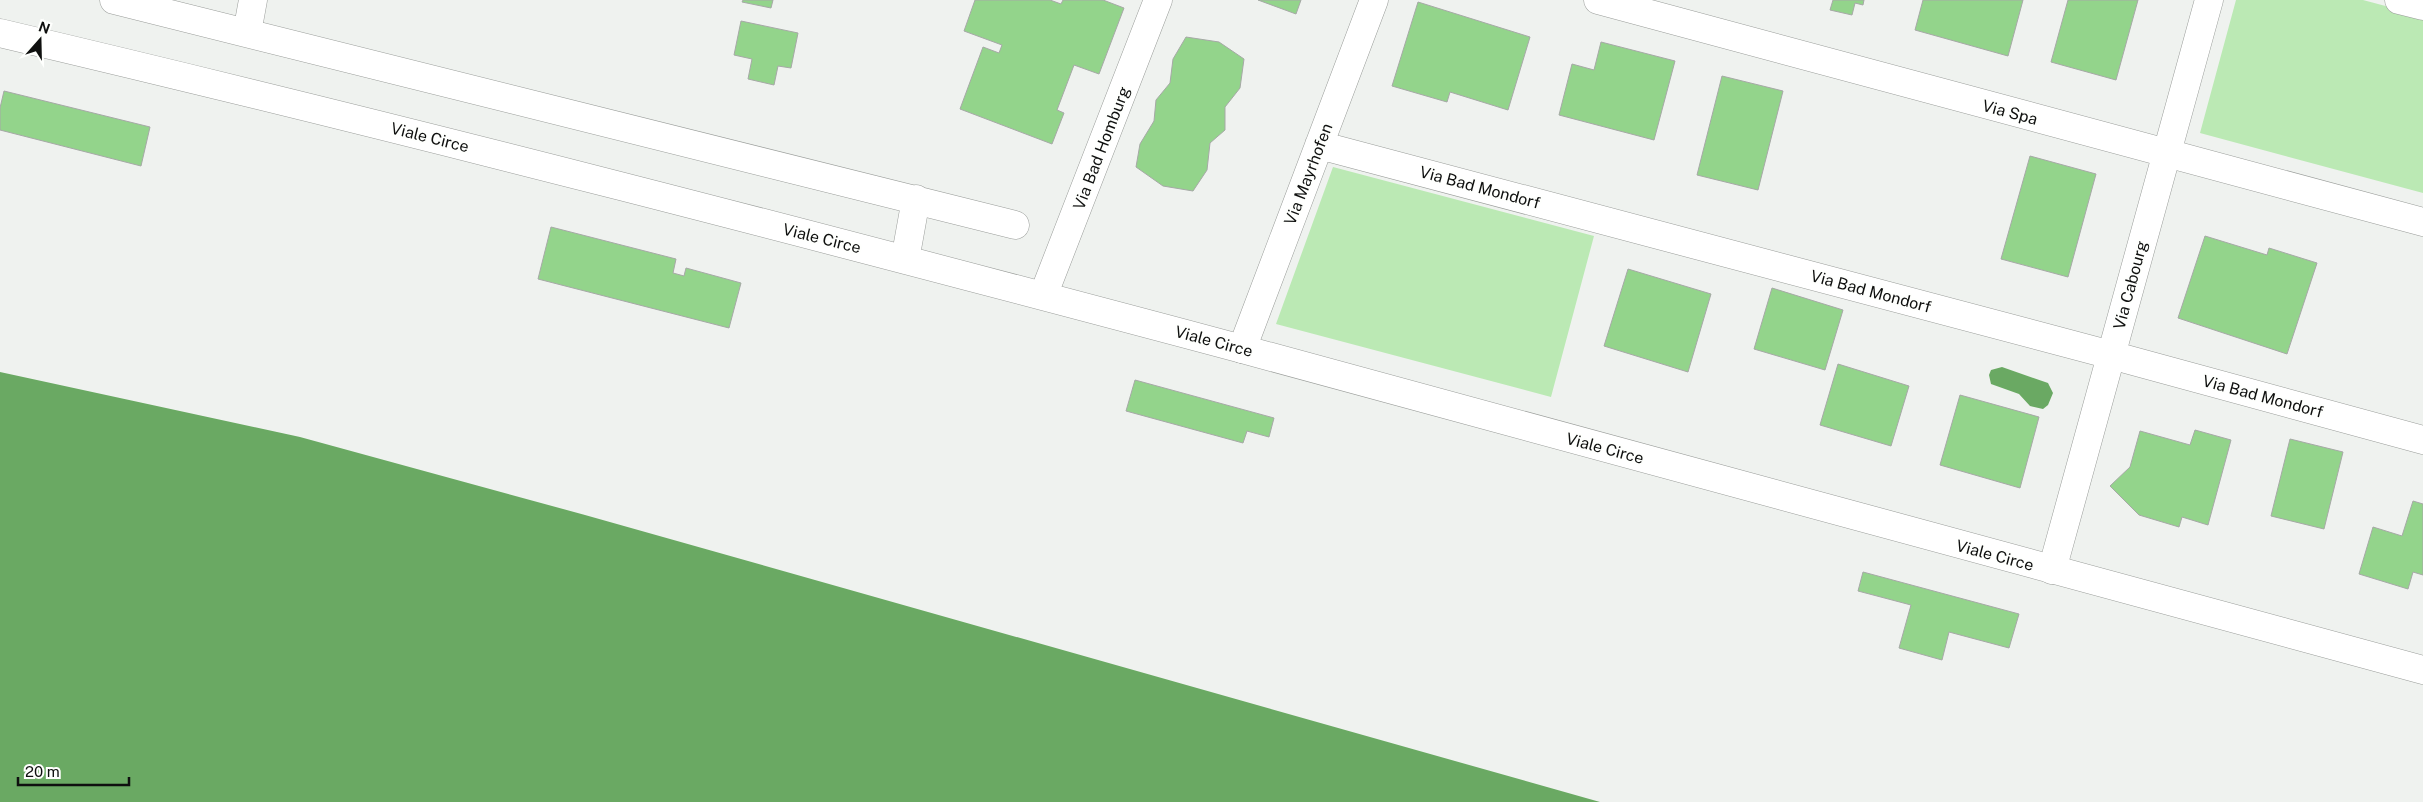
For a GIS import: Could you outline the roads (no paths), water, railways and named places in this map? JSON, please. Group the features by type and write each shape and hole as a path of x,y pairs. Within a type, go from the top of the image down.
{"street":[{"path":"114,0 1015,225"},
{"path":"247,33 253,0"},
{"name":"Via Bad Homburg","path":"1043,296 1158,0"},
{"name":"Via Mayrhofen","path":"1242,349 1374,0"},
{"name":"Via Spa","path":"1598,0 2423,222"},
{"name":"Via Cabourg","path":"2052,570 2209,0"},
{"path":"2399,0 2423,6"},
{"name":"Viale Circe","path":"0,32 322,109 1043,296 2423,670"},
{"name":"Via Bad Mondorf","path":"1319,145 2111,355 2423,440"},
{"path":"905,260 916,199"}]}
